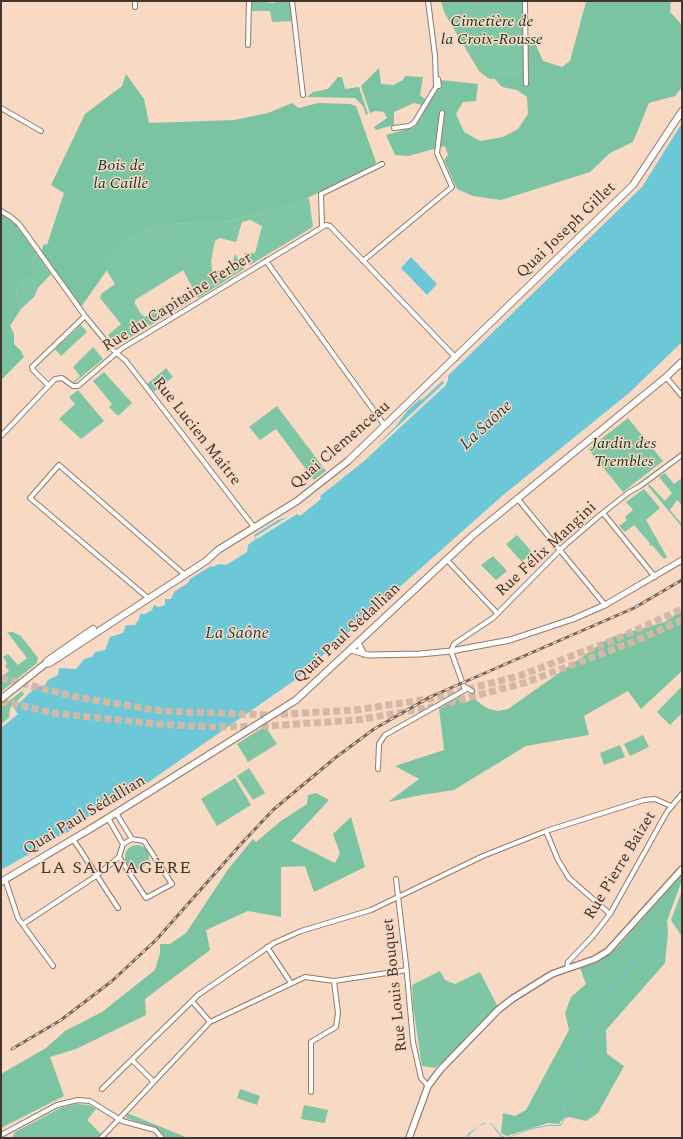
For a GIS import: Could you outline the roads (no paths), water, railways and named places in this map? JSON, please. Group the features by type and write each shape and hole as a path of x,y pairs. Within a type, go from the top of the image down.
{"main road":[{"name":"Quai Joseph Gillet","path":"456,358 632,185 682,112"},
{"name":"Quai Clemenceau","path":"1,699 45,664 48,659 297,501 328,478 456,358"},
{"name":"Quai Paul Sédallian","path":"3,881 108,818 296,700 351,650 446,559 517,498 666,377 682,362"},
{"path":"409,1138 428,1086 440,1070 498,1010 540,981 595,959 608,951 682,870"}],"street":[{"path":"135,1 135,7"},
{"path":"248,1 248,45"},
{"path":"292,1 303,95"},
{"path":"428,1 439,86"},
{"path":"525,1 526,84"},
{"path":"394,128 414,124 436,87 435,54"},
{"path":"1,108 41,131"},
{"path":"363,261 452,187 437,153 442,113"},
{"path":"382,164 321,194 322,227 329,225 456,358"},
{"name":"Rue Lucien Maître","path":"1,211 19,224 85,316 117,353 126,361 254,527"},
{"name":"Rue du Capitaine Ferber","path":"1,436 49,386 59,378 66,379 74,387 78,386 117,353 322,227"},
{"path":"266,261 385,426"},
{"path":"49,386 33,370 32,367 85,316"},
{"path":"666,377 682,396"},
{"name":"Rue Félix Mangini","path":"451,651 456,642 498,613 559,550 602,513 682,455"},
{"path":"146,597 30,498 59,465 183,573"},
{"path":"517,498 605,605"},
{"path":"602,513 655,577"},
{"path":"446,559 498,613"},
{"path":"351,650 364,654 420,654 451,651 510,640 566,622 605,605 682,560"},
{"path":"358,643 364,654"},
{"path":"451,651 465,687 472,691"},
{"path":"378,769 379,744 385,734 463,693 465,687"},
{"name":"Rue Pierre Baizet","path":"567,969 568,962 592,937 610,914 671,806 681,795"},
{"path":"102,1089 192,1001 274,943 301,931 371,910 483,856 546,831 644,800 655,800 671,806"},
{"path":"116,813 132,839"},
{"path":"108,818 123,844"},
{"path":"546,831 558,860 569,878 610,914"},
{"path":"73,839 118,908"},
{"path":"23,924 96,876 119,857 123,844 132,839 144,842 172,884 146,898 119,857"},
{"name":"Rue Louis Bouquet","path":"396,879 413,1042 422,1078 428,1086"},
{"path":"3,881 18,918 53,966"},
{"path":"268,947 291,983"},
{"path":"101,1138 210,1022 305,977 334,981 406,970"},
{"path":"311,1092 311,1042 336,1027 338,1013 334,981"},
{"path":"192,1001 210,1022"},
{"path":"132,1060 153,1081"},
{"path":"1,1135 57,1105 78,1100 90,1101 118,1119 155,1130 162,1138"},
{"path":"8,1138 10,1131"}],"water":[{"name":"La Saône","path":"682,123 682,342 629,393 502,496 295,680 143,786 141,784 69,829 70,831 38,847 38,849 1,870 1,728 18,714 14,708 36,687 45,685 48,680 58,675 59,668 76,669 84,659 92,657 95,652 105,650 110,637 123,633 126,625 135,625 140,614 145,614 152,610 154,605 159,607 165,605 165,599 171,599 174,592 188,583 190,579 211,566 213,567 219,564 226,565 247,552 248,545 256,539 254,535 278,520 287,517 305,501 307,503 356,464 355,462 376,446 396,426 407,411 420,399 422,400 456,368 642,187"},
{"path":"411,257 437,284 427,295 401,268"},
{"path":"668,924 666,931 652,943 641,959 635,962 617,984 609,998 616,983 634,961 641,958 651,943 665,930"},
{"path":"609,998 592,1021 586,1046 577,1067 574,1081 576,1066 585,1048 591,1021 604,1001"},
{"path":"574,1081 565,1102 564,1120 562,1124 560,1126 548,1126 532,1129 507,1138 532,1128 548,1125 559,1125 562,1123 564,1102"},
{"path":"483,1123 485,1123 479,1126 466,1138 468,1134"},
{"path":"488,1124 492,1124 502,1136 507,1138 502,1137 492,1125"}],"tunnel":[{"path":"1,678 76,697 162,711 268,715 356,710 429,699 519,676 614,640 682,609"},
{"path":"1,701 53,713 157,724 211,727 268,726 357,720 432,707 524,683 633,642 682,620"}],"railway":[{"path":"12,1049 61,1020 112,981 156,940 273,810 335,758 374,729 430,697 634,608 682,580"}],"district":[{"name":"LA SAUVAGÈRE","path":"116,869"}],"park label":[{"name":"Cimetière de la Croix-Rousse","path":"492,32"},
{"name":"Bois de la Caille","path":"121,176"},
{"name":"Jardin des Trembles","path":"624,454"}]}
